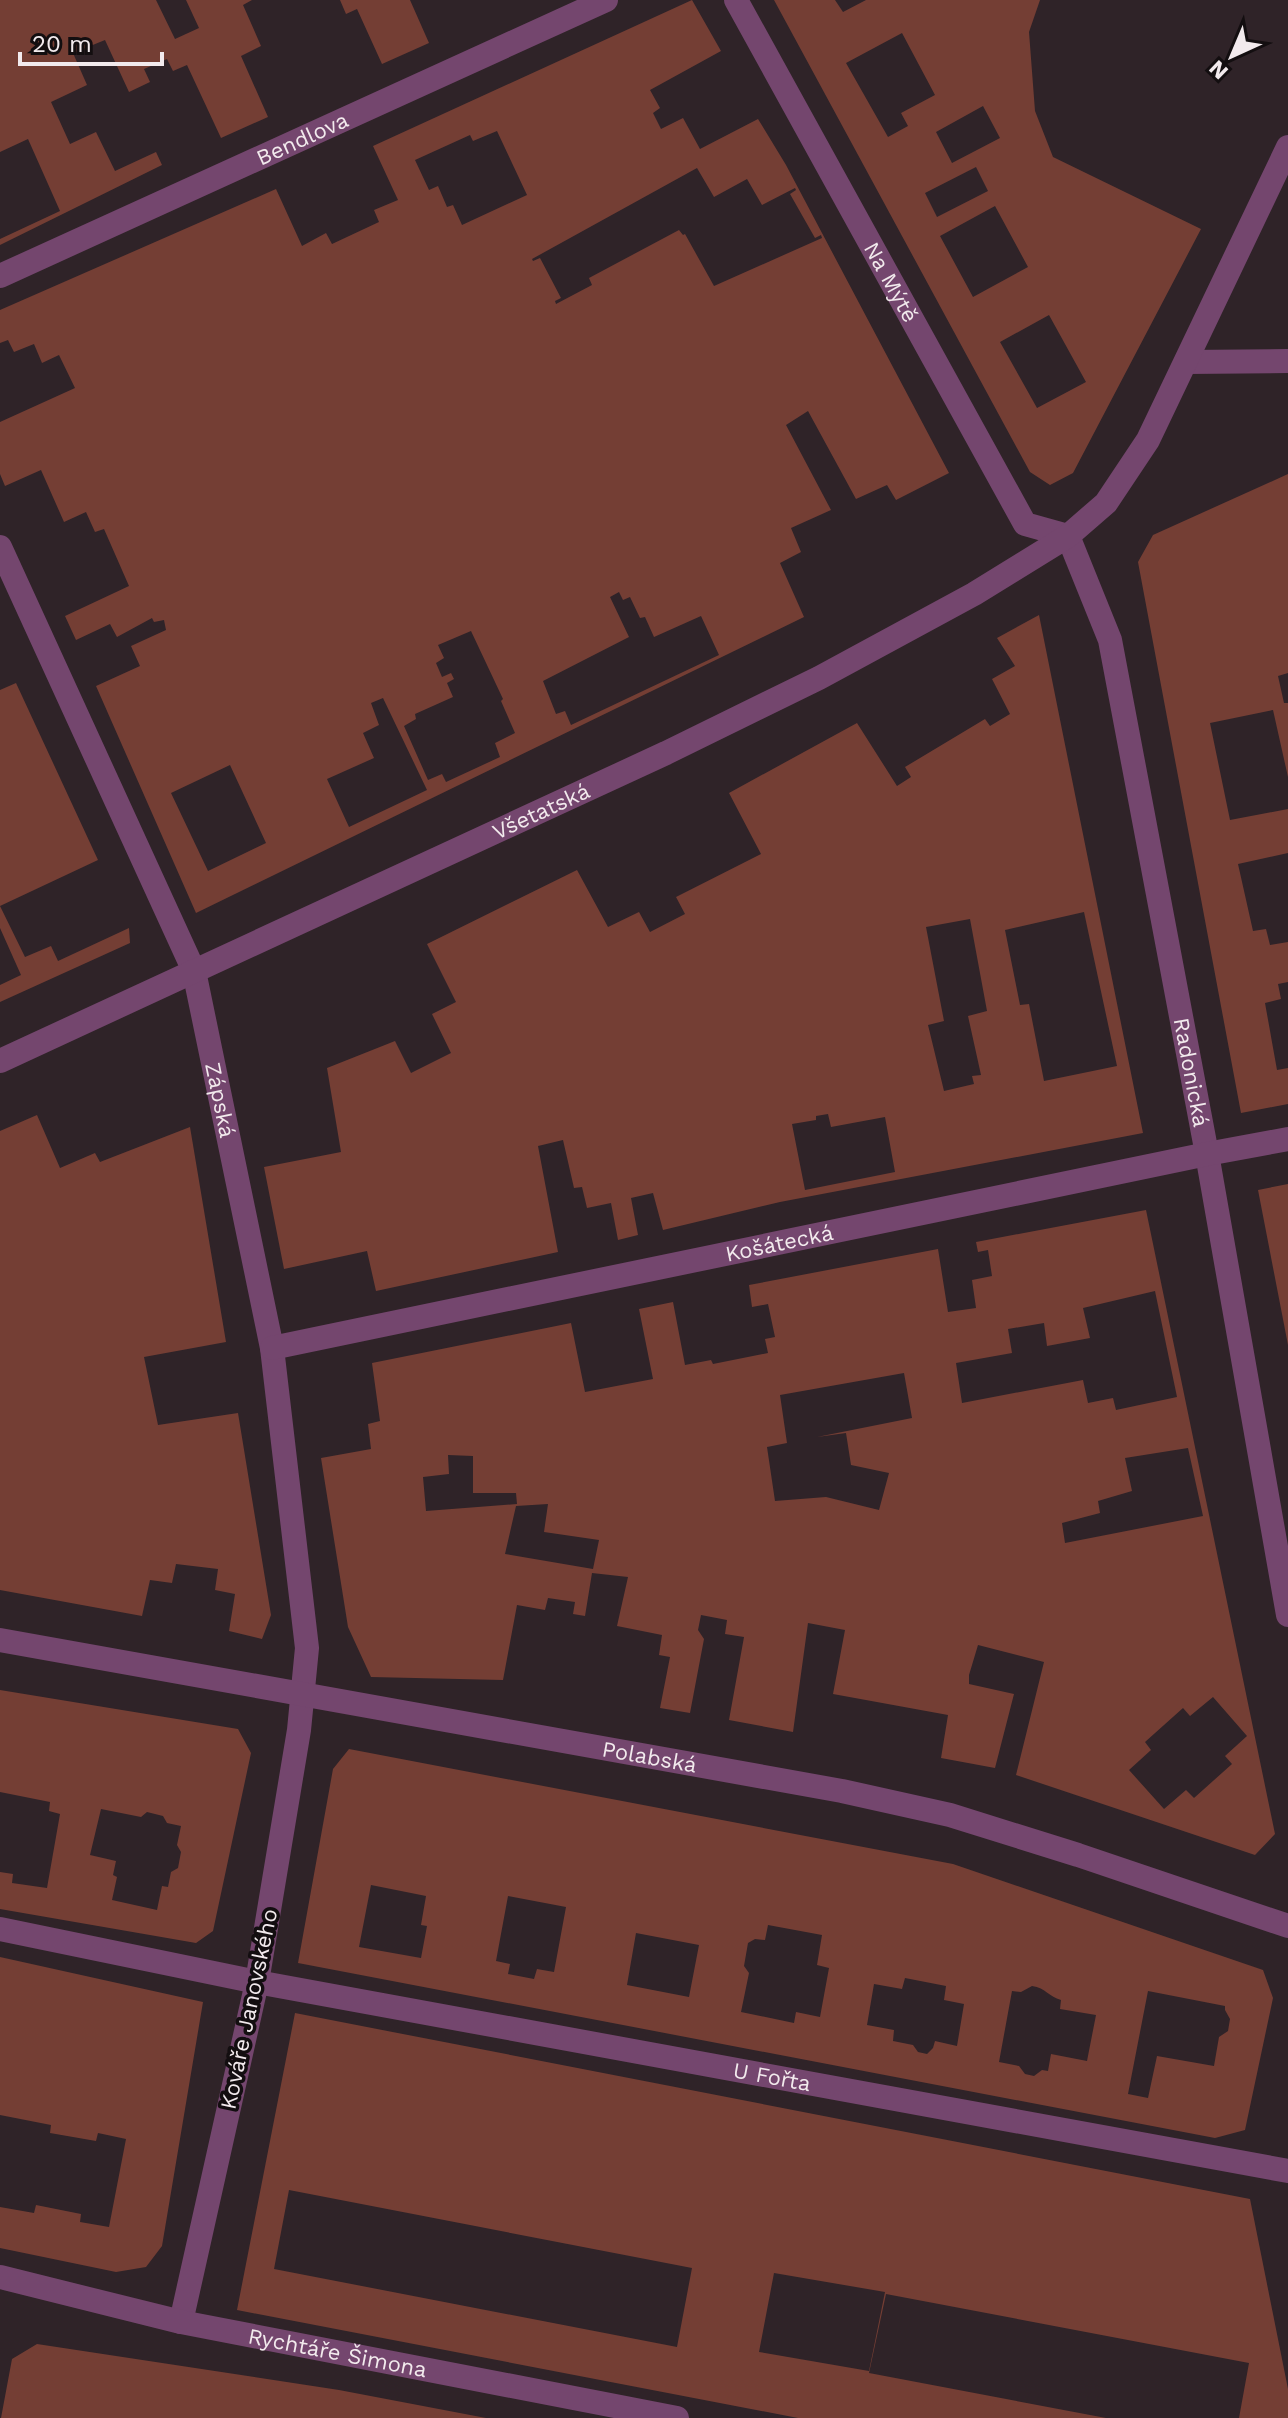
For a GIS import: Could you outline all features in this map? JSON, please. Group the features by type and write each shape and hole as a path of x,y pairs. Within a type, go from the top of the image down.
{"street":[{"name":"Bendlova","path":"0,276 606,0"},
{"name":"Na Mýtě","path":"736,0 1025,524 1068,536"},
{"name":"Všetatská","path":"0,1061 666,753 819,678 974,594 1068,536 1106,503 1148,440 1288,147"},
{"path":"1186,362 1288,361"},
{"name":"Radonická","path":"1068,536 1110,640 1207,1154 1288,1615"},
{"name":"Zápská","path":"0,547 194,971 272,1348 307,1648 303,1693"},
{"name":"Košátecká","path":"272,1348 1288,1139"},
{"name":"Polabská","path":"0,1640 842,1791 950,1815 1288,1926"},
{"name":"Kováře Janovského","path":"181,2322 257,1982 303,1693"},
{"path":"0,1929 257,1982"},
{"name":"U Fořta","path":"257,1982 1288,2171"},
{"name":"Rychtáře Šimona","path":"0,2278 181,2322 677,2418"}],"shaded area":[{"path":"0,0 156,0 175,39 199,28 186,0 252,0 243,5 261,46 241,56 268,117 221,138 187,65 173,71 167,59 144,69 150,82 129,92 105,40 73,53 87,85 51,102 70,144 96,132 115,171 156,152 162,165 0,245 0,239 60,211 28,139 0,152"},
{"path":"340,0 410,0 429,43 382,64 357,9 346,14"},
{"path":"692,0 721,51 650,90 660,108 653,113 661,129 683,118 700,149 758,119 786,165 949,473 896,500 887,485 856,499 808,411 786,425 831,510 791,528 801,552 780,563 804,617 196,913 96,686 140,666 131,646 166,630 164,620 154,622 152,618 117,637 110,624 76,640 65,616 129,586 104,529 95,532 86,512 64,522 41,470 5,486 0,474 0,422 75,388 59,355 42,363 34,344 14,352 8,340 0,343 0,310 276,189 302,246 326,233 332,244 379,222 374,210 398,200 373,146","holes":["497,131 527,195 462,225 453,205 447,207 438,186 429,190 415,160 470,135 473,141","697,168 714,197 747,179 762,205 795,188 790,194 815,238 821,235 822,238 714,286 685,234 679,230 589,278 592,285 556,304 555,301 561,298 540,258 533,261","619,592 623,600 630,597 640,618 645,617 654,637 701,616 719,655 571,725 565,711 556,714 543,681 629,637 610,597","471,631 503,699 501,701 515,733 495,743 500,757 446,782 442,774 428,780 404,726 416,719 415,714 453,697 447,683 454,679 451,673 442,677 436,663 444,658 438,645","383,698 427,790 349,827 327,779 374,758 363,733 379,725 371,703","230,765 266,843 208,871 171,793"]},
{"path":"774,0 835,0 843,12 866,0 1040,0 1029,32 1035,111 1053,157 1201,229 1073,473 1050,485 1030,472","holes":["902,33 935,95 901,113 908,126 888,137 846,63","983,106 1000,138 952,163 936,132","976,167 988,191 937,217 925,193","995,206 1028,267 973,297 940,236","1049,315 1086,382 1037,408 1000,342"]},
{"path":"1288,474 1288,673 1278,676 1284,703 1288,703 1288,777 1273,710 1210,723 1230,820 1288,809 1288,853 1238,864 1253,931 1266,929 1270,945 1288,942 1288,982 1278,984 1281,999 1265,1003 1277,1070 1288,1068 1288,1104 1241,1113 1138,562 1153,535"},
{"path":"1039,615 1143,1133 780,1202 663,1230 653,1193 631,1198 638,1235 618,1240 611,1203 587,1208 582,1187 574,1188 563,1140 538,1146 558,1252 376,1291 367,1251 284,1269 264,1167 341,1152 327,1068 395,1041 411,1073 451,1053 432,1014 456,1002 427,944 577,870 608,927 639,912 650,932 685,914 676,897 761,854 729,793 857,723 897,786 911,777 905,767 985,719 990,726 1010,714 992,679 1015,666 997,638","holes":["1084,912 1117,1066 1044,1081 1029,1004 1020,1005 1005,930","970,919 987,1011 968,1016 981,1075 972,1076 974,1084 944,1091 928,1025 944,1021 926,927","828,1114 831,1127 885,1117 895,1172 805,1190 792,1124 816,1120 816,1116"]},
{"path":"16,683 98,860 0,906 0,690"},
{"path":"0,906 25,957 51,946 58,961 129,928 130,943 0,1002 0,985 21,975 0,928"},
{"path":"37,1115 60,1168 95,1153 100,1162 190,1127 226,1342 144,1357 158,1425 238,1413 271,1615 262,1639 229,1631 235,1594 215,1590 218,1569 176,1564 172,1583 150,1580 142,1616 0,1590 0,1131"},
{"path":"1288,1184 1288,1345 1258,1190"},
{"path":"1146,1210 1275,1834 1255,1855 1016,1775 1044,1662 978,1645 969,1684 1014,1694 995,1768 941,1758 948,1715 833,1694 845,1630 808,1623 793,1732 729,1720 744,1637 725,1634 727,1620 701,1615 698,1630 704,1639 690,1713 660,1708 670,1657 659,1655 662,1635 617,1626 628,1577 592,1573 585,1616 573,1614 575,1602 548,1598 545,1610 517,1605 503,1680 371,1677 348,1627 321,1458 371,1449 368,1424 380,1421 372,1363 571,1323 585,1392 653,1379 639,1309 673,1302 685,1365 711,1360 713,1364 768,1353 765,1339 775,1337 768,1304 752,1307 749,1285 938,1249 948,1312 976,1308 972,1280 992,1276 988,1250 978,1252 976,1242","holes":["1155,1291 1177,1397 1116,1410 1113,1398 1088,1403 1083,1380 962,1403 956,1363 1012,1353 1008,1329 1044,1323 1047,1346 1090,1338 1083,1308","904,1373 912,1418 817,1437 846,1433 851,1465 889,1473 879,1510 826,1497 775,1501 767,1447 787,1443 780,1395","1188,1448 1203,1516 1065,1543 1062,1523 1100,1513 1098,1501 1132,1491 1125,1458","448,1455 473,1456 473,1493 516,1493 517,1504 426,1511 423,1477 449,1474","548,1504 544,1532 599,1540 593,1569 505,1554 516,1506","1213,1697 1247,1736 1225,1756 1232,1764 1194,1798 1186,1790 1164,1809 1129,1770 1151,1750 1145,1742 1183,1708 1190,1716"]},
{"path":"0,1690 238,1729 251,1753 213,1931 196,1943 0,1909 0,1872 13,1874 12,1883 47,1888 60,1814 49,1811 50,1802 0,1792","holes":["101,1809 141,1817 147,1812 163,1816 167,1823 181,1826 177,1845 181,1852 178,1868 171,1872 168,1887 162,1886 157,1910 112,1900 117,1877 113,1875 116,1861 90,1855"]},
{"path":"349,1749 953,1864 1263,1970 1273,1998 1245,2130 1215,2138 298,1963 333,1769","holes":["371,1885 426,1896 421,1925 427,1926 421,1958 359,1947","508,1896 566,1907 554,1972 537,1969 534,1979 508,1974 510,1964 496,1961","768,1925 822,1935 817,1965 829,1968 820,2017 796,2012 794,2023 741,2012 749,1973 744,1966 748,1943 755,1939 765,1940","636,1933 699,1945 689,1997 627,1985","905,1978 946,1986 944,2000 964,2004 957,2046 935,2041 927,2054 918,2052 913,2045 893,2041 894,2030 867,2025 874,1984 902,1989","1032,1986 1037,1987 1061,2000 1060,2009 1096,2015 1087,2061 1051,2054 1048,2071 1042,2070 1034,2076 1025,2074 1019,2066 999,2062 1012,1991 1021,1992","1148,1991 1225,2006 1230,2019 1228,2031 1219,2037 1214,2066 1157,2056 1148,2098 1128,2094"]},
{"path":"0,1957 203,2002 162,2246 146,2267 116,2272 0,2248 0,2207 34,2213 36,2205 81,2214 80,2222 109,2227 126,2139 98,2133 96,2141 50,2133 51,2125 0,2115"},
{"path":"295,2013 1250,2199 1288,2389 1288,2418 1239,2418 1249,2363 886,2294 869,2373 1106,2418 798,2418 237,2310","holes":["289,2190 692,2268 677,2347 274,2269","774,2273 885,2292 869,2371 759,2352"]},
{"path":"37,2344 339,2390 486,2418 1,2418 12,2359"}]}
